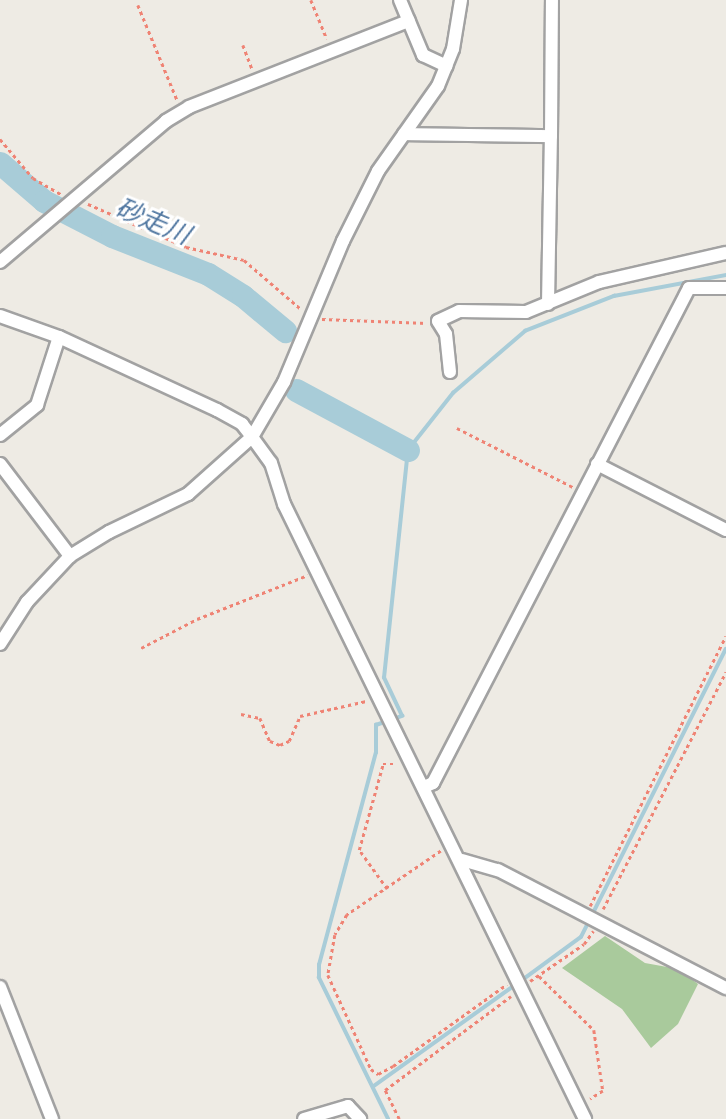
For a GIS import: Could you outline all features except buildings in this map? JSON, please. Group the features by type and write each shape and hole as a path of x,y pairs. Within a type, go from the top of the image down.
{"street":[{"path":"400,0 423,55 447,66"},
{"path":"0,644 32,596 70,556 109,532 188,494 252,437 284,382 378,171 447,66 459,26 461,0"},
{"path":"548,304 552,0"},
{"path":"0,262 182,111 409,21"},
{"path":"404,134 551,136"},
{"path":"450,372 446,334 438,321 469,308 526,312 599,282 726,253"},
{"path":"424,787 433,783 688,284 726,288"},
{"path":"0,316 59,337 217,410 242,424 271,463 284,505 462,860 518,984 584,1119"},
{"path":"0,435 37,405 59,337"},
{"path":"0,464 70,556"},
{"path":"597,464 726,530"},
{"path":"462,860 498,870 726,988"},
{"path":"0,987 51,1119"},
{"path":"304,1119 348,1106 360,1119"}],"path":[{"path":"312,0 331,51"},
{"path":"138,5 182,111"},
{"path":"243,45 257,80"},
{"path":"0,139 33,178 73,200 186,247 244,260 311,317 410,326 438,321"},
{"path":"457,428 582,492"},
{"path":"141,648 197,619 317,571"},
{"path":"589,917 726,636"},
{"path":"241,714 260,718 270,741 280,745 289,741 300,716 380,697"},
{"path":"387,889 359,850 383,764 398,764"},
{"path":"454,845 340,921 327,969 375,1074 393,1066 518,984"},
{"path":"538,976 594,1030 603,1091 577,1104"}],"green space":[{"path":"605,936 645,963 678,969 698,984 678,1024 651,1048 622,1009 562,968"}],"waterway":[{"name":"砂走川","path":"0,163 44,201 112,236 208,274 243,296 285,331"},
{"path":"388,1119 319,978 319,965 376,753 376,725 402,716 384,678 408,450 453,393 525,331 614,296 726,275"},
{"name":"砂走川","path":"296,390 408,450"},
{"path":"521,981 581,937 726,649"},
{"path":"374,1086 515,985"}]}
